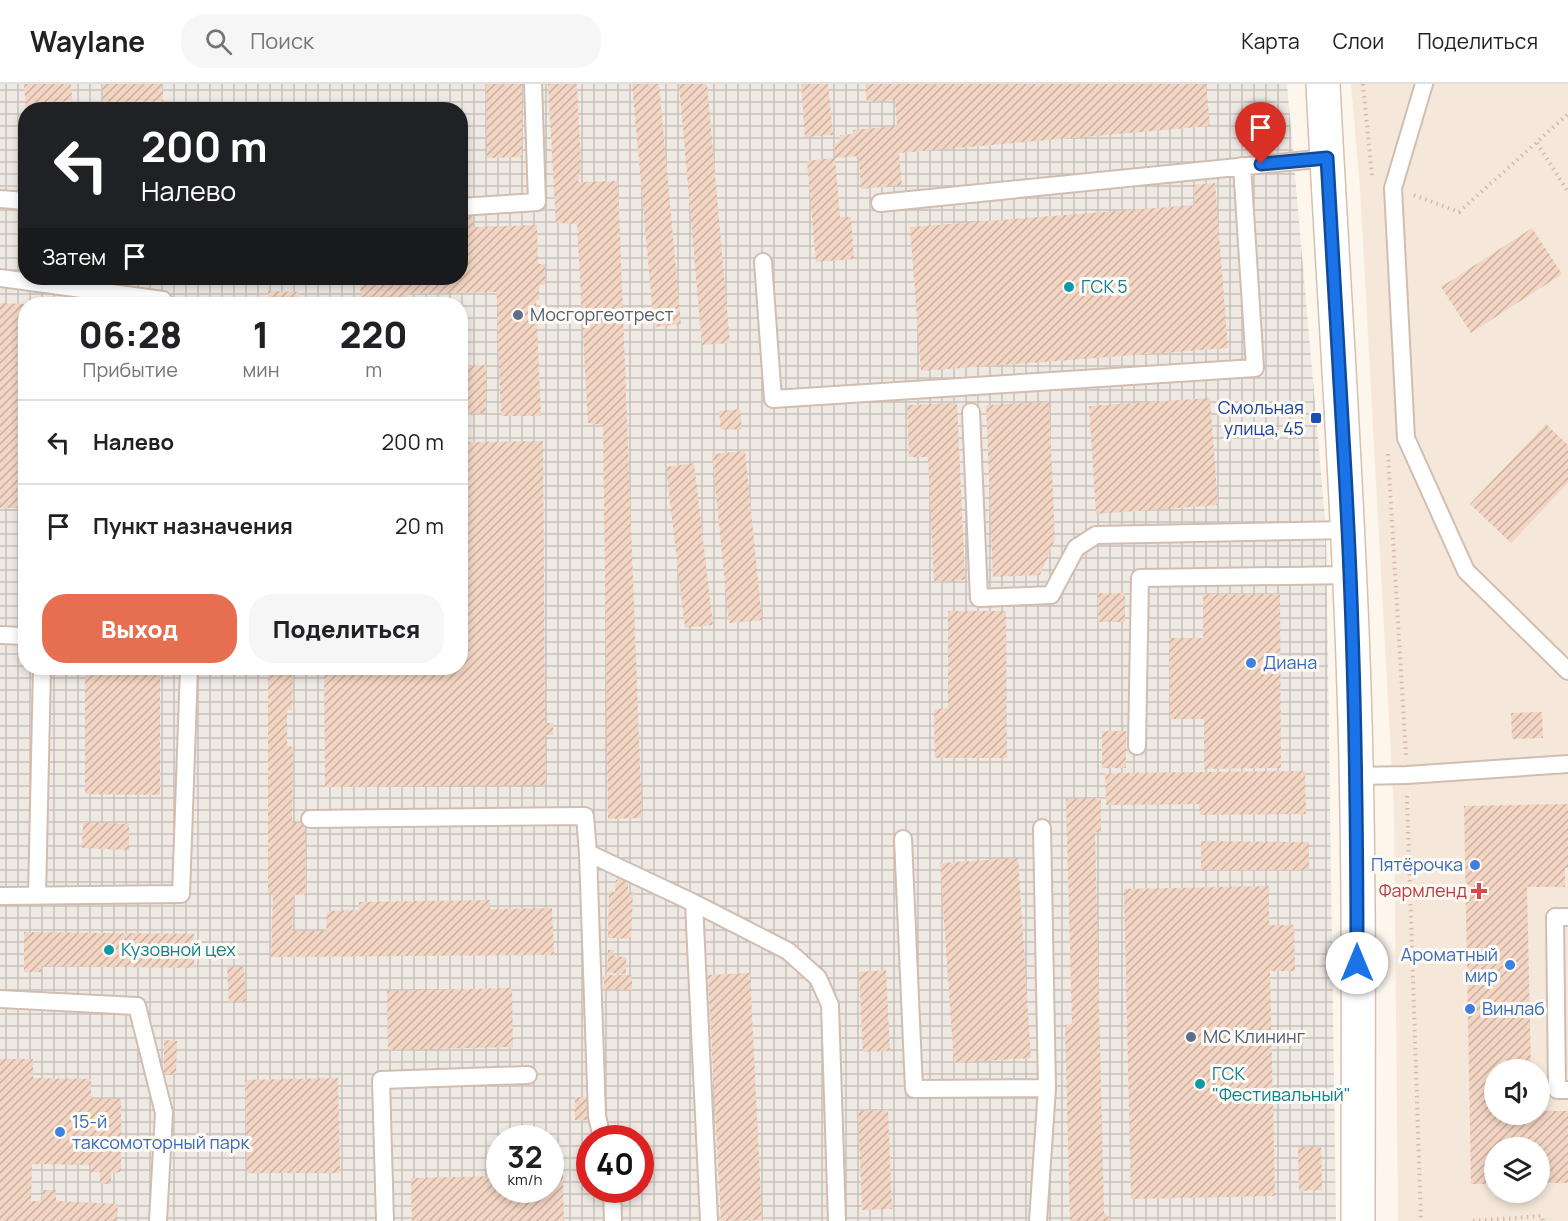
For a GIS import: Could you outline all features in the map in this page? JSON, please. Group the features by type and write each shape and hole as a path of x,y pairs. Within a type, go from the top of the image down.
{"street":[{"path":"1323,84 1348,530 1357,776 1358,1221"}],"lane":[{"path":"468,206 537,202 533,84"},
{"path":"1425,84 1393,188 1406,438 1466,571 1568,671"},
{"path":"880,203 1327,158"},
{"path":"763,262 773,399 1255,368 1242,166"},
{"path":"0,199 18,200"},
{"path":"0,278 18,280"},
{"path":"52,285 141,297"},
{"path":"971,412 979,598 1051,596 1076,548 1096,535 1348,530"},
{"path":"1137,746 1140,578 1350,575"},
{"path":"0,635 18,636"},
{"path":"37,896 42,675"},
{"path":"0,896 181,894 189,675"},
{"path":"1357,776 1407,775 1568,764"},
{"path":"310,819 585,816 599,1125"},
{"path":"1038,1221 1047,1088 1042,828"},
{"path":"903,839 914,1089 1047,1088"},
{"path":"588,853 788,951 818,978 830,1005 837,1221"},
{"path":"694,903 709,1221"},
{"path":"1568,917 1555,917 1557,1090 1568,1090"},
{"path":"0,999 138,1006 164,1113 158,1221"},
{"path":"385,1221 381,1080 528,1075"},
{"path":"612,1203 613,1221"}],"path":[{"path":"1393,188 1459,212 1568,114"},
{"path":"1537,143 1568,192"},
{"path":"1407,775 1421,1221"},
{"path":"1473,1221 1542,1216 1542,1221"}],"shaded area":[{"path":"0,84 1287,84 1326,530 1336,1221 0,1221"},
{"path":"1351,84 1568,84 1568,1221 1398,1221 1394,811 1360,189"}],"building":[{"path":"24,84 71,84 72,102 25,102"},
{"path":"102,84 162,84 163,102 103,102"},
{"path":"486,84 522,84 522,157 487,158"},
{"path":"548,84 577,84 581,166 578,182 618,181 642,818 608,819 603,425 588,423 577,224 556,223"},
{"path":"632,84 659,84 681,324 654,327"},
{"path":"679,84 707,84 730,343 702,345"},
{"path":"801,84 828,84 833,135 805,137"},
{"path":"865,84 1206,84 1210,126 899,153 902,185 861,189 859,156 835,158 834,143 840,142 840,135 853,134 853,130 897,126 895,100 867,102"},
{"path":"835,158 840,217 851,217 854,259 816,262 807,161"},
{"name":"ГСК 5","path":"1215,183 1228,348 921,371 910,227 1195,205 1193,185"},
{"name":"Мосгоргеотрест","path":"468,212 473,212 473,227 537,225 538,264 545,264 545,285 539,285 539,300 536,300 541,416 501,416 497,315 499,315 496,292 361,297 360,285 468,285"},
{"path":"1532,228 1562,274 1471,333 1441,287"},
{"path":"268,291 299,292 299,297 268,297"},
{"path":"0,303 18,304 18,508 0,508"},
{"path":"486,365 486,413 468,414 468,366"},
{"path":"1210,398 1218,505 1096,514 1089,406"},
{"path":"1049,402 1055,539 1040,575 993,577 986,405"},
{"path":"957,403 965,580 934,582 928,457 909,457 907,405"},
{"path":"740,409 742,429 721,430 719,411"},
{"path":"1546,424 1568,445 1568,483 1511,543 1470,504"},
{"path":"543,441 545,723 553,723 553,735 545,735 546,785 325,787 324,675 468,675 468,442"},
{"path":"745,451 762,620 729,623 712,454"},
{"path":"694,463 713,625 685,628 666,467"},
{"path":"1098,593 1125,593 1125,622 1098,622"},
{"path":"1203,594 1280,594 1281,768 1204,769 1204,719 1170,719 1169,638 1203,638"},
{"path":"948,611 1006,611 1007,758 935,758 934,709 948,708"},
{"path":"85,675 160,675 160,795 85,794"},
{"path":"268,675 293,675 292,710 287,710 287,746 293,747 292,823 305,823 306,895 294,895 292,931 326,931 327,911 359,910 359,902 490,900 490,909 552,908 554,955 271,957 273,894 268,893"},
{"path":"1542,712 1543,738 1512,739 1511,713"},
{"path":"1102,731 1126,731 1126,768 1102,768"},
{"path":"1305,771 1306,814 1200,815 1199,804 1106,805 1105,773"},
{"path":"1101,798 1101,832 1095,832 1104,1212 1112,1221 1070,1221 1065,1025 1072,1024 1066,799"},
{"path":"1568,804 1568,868 1565,868 1565,887 1527,887 1531,1059 1484,1059 1484,1125 1550,1125 1550,1111 1568,1111 1568,1183 1550,1183 1550,1137 1484,1137 1484,1184 1471,1184 1464,806"},
{"path":"83,822 129,824 129,850 82,848"},
{"path":"1201,841 1309,842 1309,870 1201,870"},
{"path":"1018,858 1031,1058 954,1063 940,863"},
{"path":"616,880 628,880 628,893 633,892 631,939 608,938 609,891 615,892"},
{"name":"ГСК \"Фестивальный\"","path":"1269,886 1269,925 1294,925 1295,971 1270,971 1275,1196 1131,1199 1124,889"},
{"name":"Кузовной цех","path":"24,932 194,934 194,968 41,966 41,972 24,972"},
{"path":"608,950 614,950 614,956 626,957 626,974 607,973"},
{"path":"227,967 244,967 246,1001 229,1002"},
{"path":"886,970 890,1051 863,1052 859,972"},
{"path":"750,973 762,1220 721,1221 708,975"},
{"path":"604,975 632,975 632,990 604,989"},
{"path":"512,988 513,1047 388,1050 387,991"},
{"path":"164,1040 177,1041 176,1074 164,1074"},
{"name":"15-й таксомоторный парк","path":"0,1059 33,1059 33,1078 91,1079 91,1099 121,1099 121,1172 111,1173 111,1184 100,1184 100,1172 91,1172 92,1165 32,1164 31,1201 42,1201 42,1190 56,1190 56,1201 118,1204 117,1221 0,1221"},
{"path":"338,1078 340,1173 247,1173 245,1080"},
{"path":"575,1097 595,1097 595,1120 575,1120"},
{"path":"888,1110 892,1209 862,1210 858,1111"},
{"path":"1298,1147 1321,1147 1322,1190 1299,1191"},
{"path":"486,1176 486,1203 564,1203 564,1221 412,1221 411,1178"}],"place":[{"name":"ГСК 5","path":"1069,287"},
{"name":"Мосгоргеотрест","path":"518,315"},
{"name":"Смольная улица, 45","path":"1316,418"},
{"name":"Диана","path":"1251,663"},
{"name":"Пятёрочка","path":"1475,865"},
{"name":"Фармленд","path":"1479,891"},
{"name":"Кузовной цех","path":"109,950"},
{"name":"Ароматный мир","path":"1510,965"},
{"name":"Винлаб","path":"1470,1009"},
{"name":"МС Клининг","path":"1191,1037"},
{"name":"ГСК \"Фестивальный\"","path":"1200,1084"},
{"name":"15-й таксомоторный парк","path":"60,1132"}],"route":[{"path":"1261,164 1327,158 1348,530 1354,687 1357,776 1357,963"}]}
